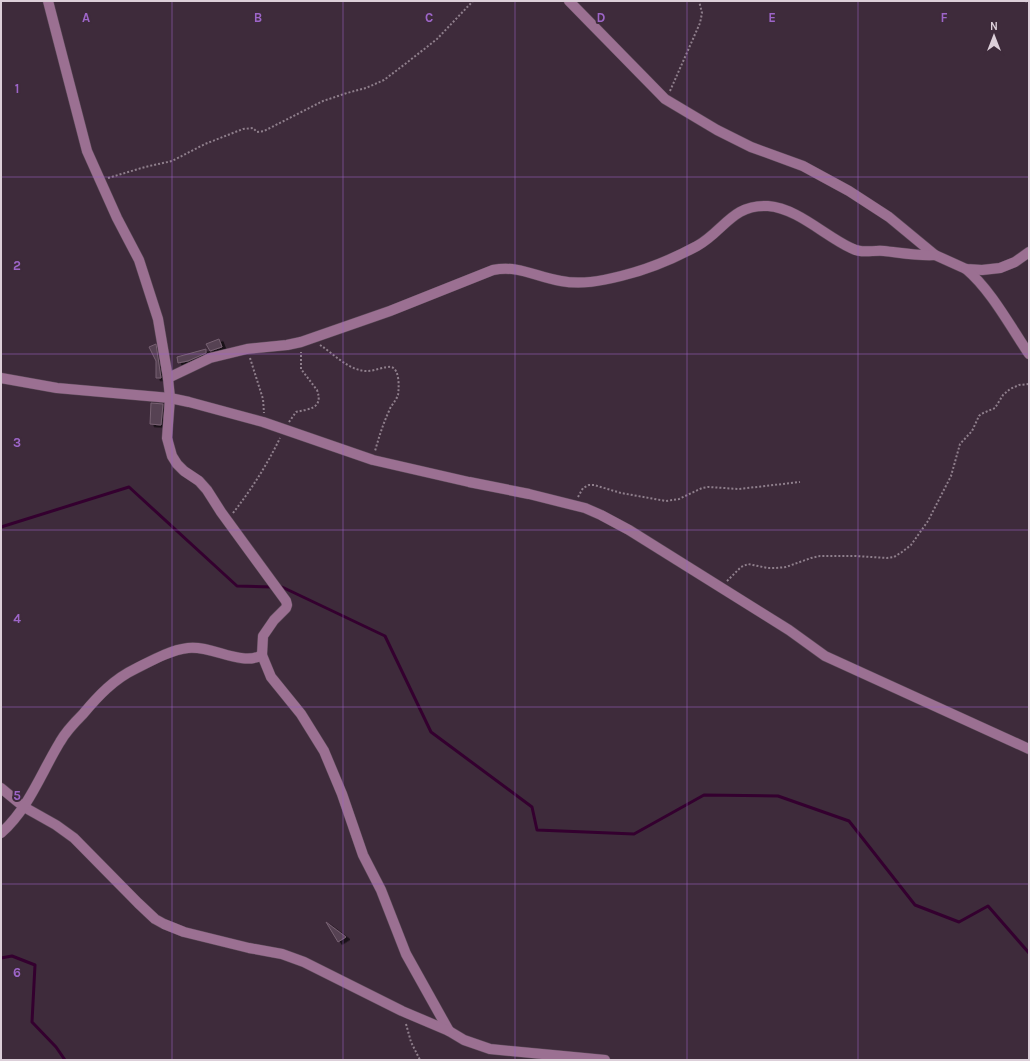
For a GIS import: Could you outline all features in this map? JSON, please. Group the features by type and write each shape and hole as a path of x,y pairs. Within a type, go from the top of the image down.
{"street":[{"path":"48,1 87,151 117,218 134,248 147,282 158,319 168,378 170,398 167,438 172,456 184,471 199,481 208,490 227,521 283,596 287,605 263,636 262,655 271,676 301,714 324,751 342,794 364,855 381,890 399,939 449,1031"},
{"path":"569,1 665,99 717,130 751,147 803,166 849,191 889,217 935,255 966,269 977,279 1029,354"},
{"path":"168,378 210,358 247,349 288,345 304,340 390,311 493,270 506,268 519,269 561,281 582,283 621,276 659,263 697,246 713,236 733,216 751,207 769,206 789,211 830,237 860,252 882,251 907,255 935,255"},
{"path":"966,269 982,270 1000,268 1015,262 1029,252"},
{"path":"1,378 57,388 170,398 189,402 263,422 373,460 574,506 601,515 629,530 789,630 825,656 1029,749"},
{"path":"1,833 24,807 66,732 103,692 125,674 164,655 189,648 205,649 246,659 262,655"},
{"path":"1,788 24,807 56,825 74,838 138,903 164,924 184,932 249,948 282,954 304,962 402,1011 449,1031 464,1040 490,1049 605,1060"}],"path":[{"path":"100,181 145,167 172,161 200,146 243,129 253,128 257,132 264,131 323,102 375,85 396,72 437,39 473,1"},
{"path":"665,99 673,86 700,23 702,13 699,1"},
{"path":"1025,1 1029,2"},
{"path":"227,521 257,479 296,412 310,410 318,401 318,390 301,370 304,340 321,346 361,371 372,371 388,367 392,367 396,370 399,390 384,422 373,460"},
{"path":"247,349 263,399 265,411 263,422"},
{"path":"721,588 741,567 748,564 776,568 786,567 820,556 887,558 894,557 902,552 911,545 922,532 951,476 960,444 972,431 979,416 995,408 1003,394 1010,389 1019,385 1029,384"},
{"path":"574,506 583,488 590,485 622,493 666,501 679,499 702,488 708,487 739,489 800,482"},
{"path":"402,1011 411,1042 420,1060"}],"building":[{"path":"219,339 222,347 210,351 206,344"},
{"path":"156,344 161,378 156,378 156,361 149,347"},
{"path":"206,349 206,353 188,361 178,363 177,357"},
{"path":"151,403 163,404 161,425 150,424"},
{"path":"326,922 346,937 338,942"}],"waterway":[{"path":"1,527 129,487 237,586 273,587"},
{"path":"279,587 282,587 385,636 431,732 532,807 537,830 634,834 704,795 778,796 849,821 915,905 959,922 988,906 1029,953"},
{"path":"1,958 12,956 35,965 32,1022 56,1047 65,1060"}]}
